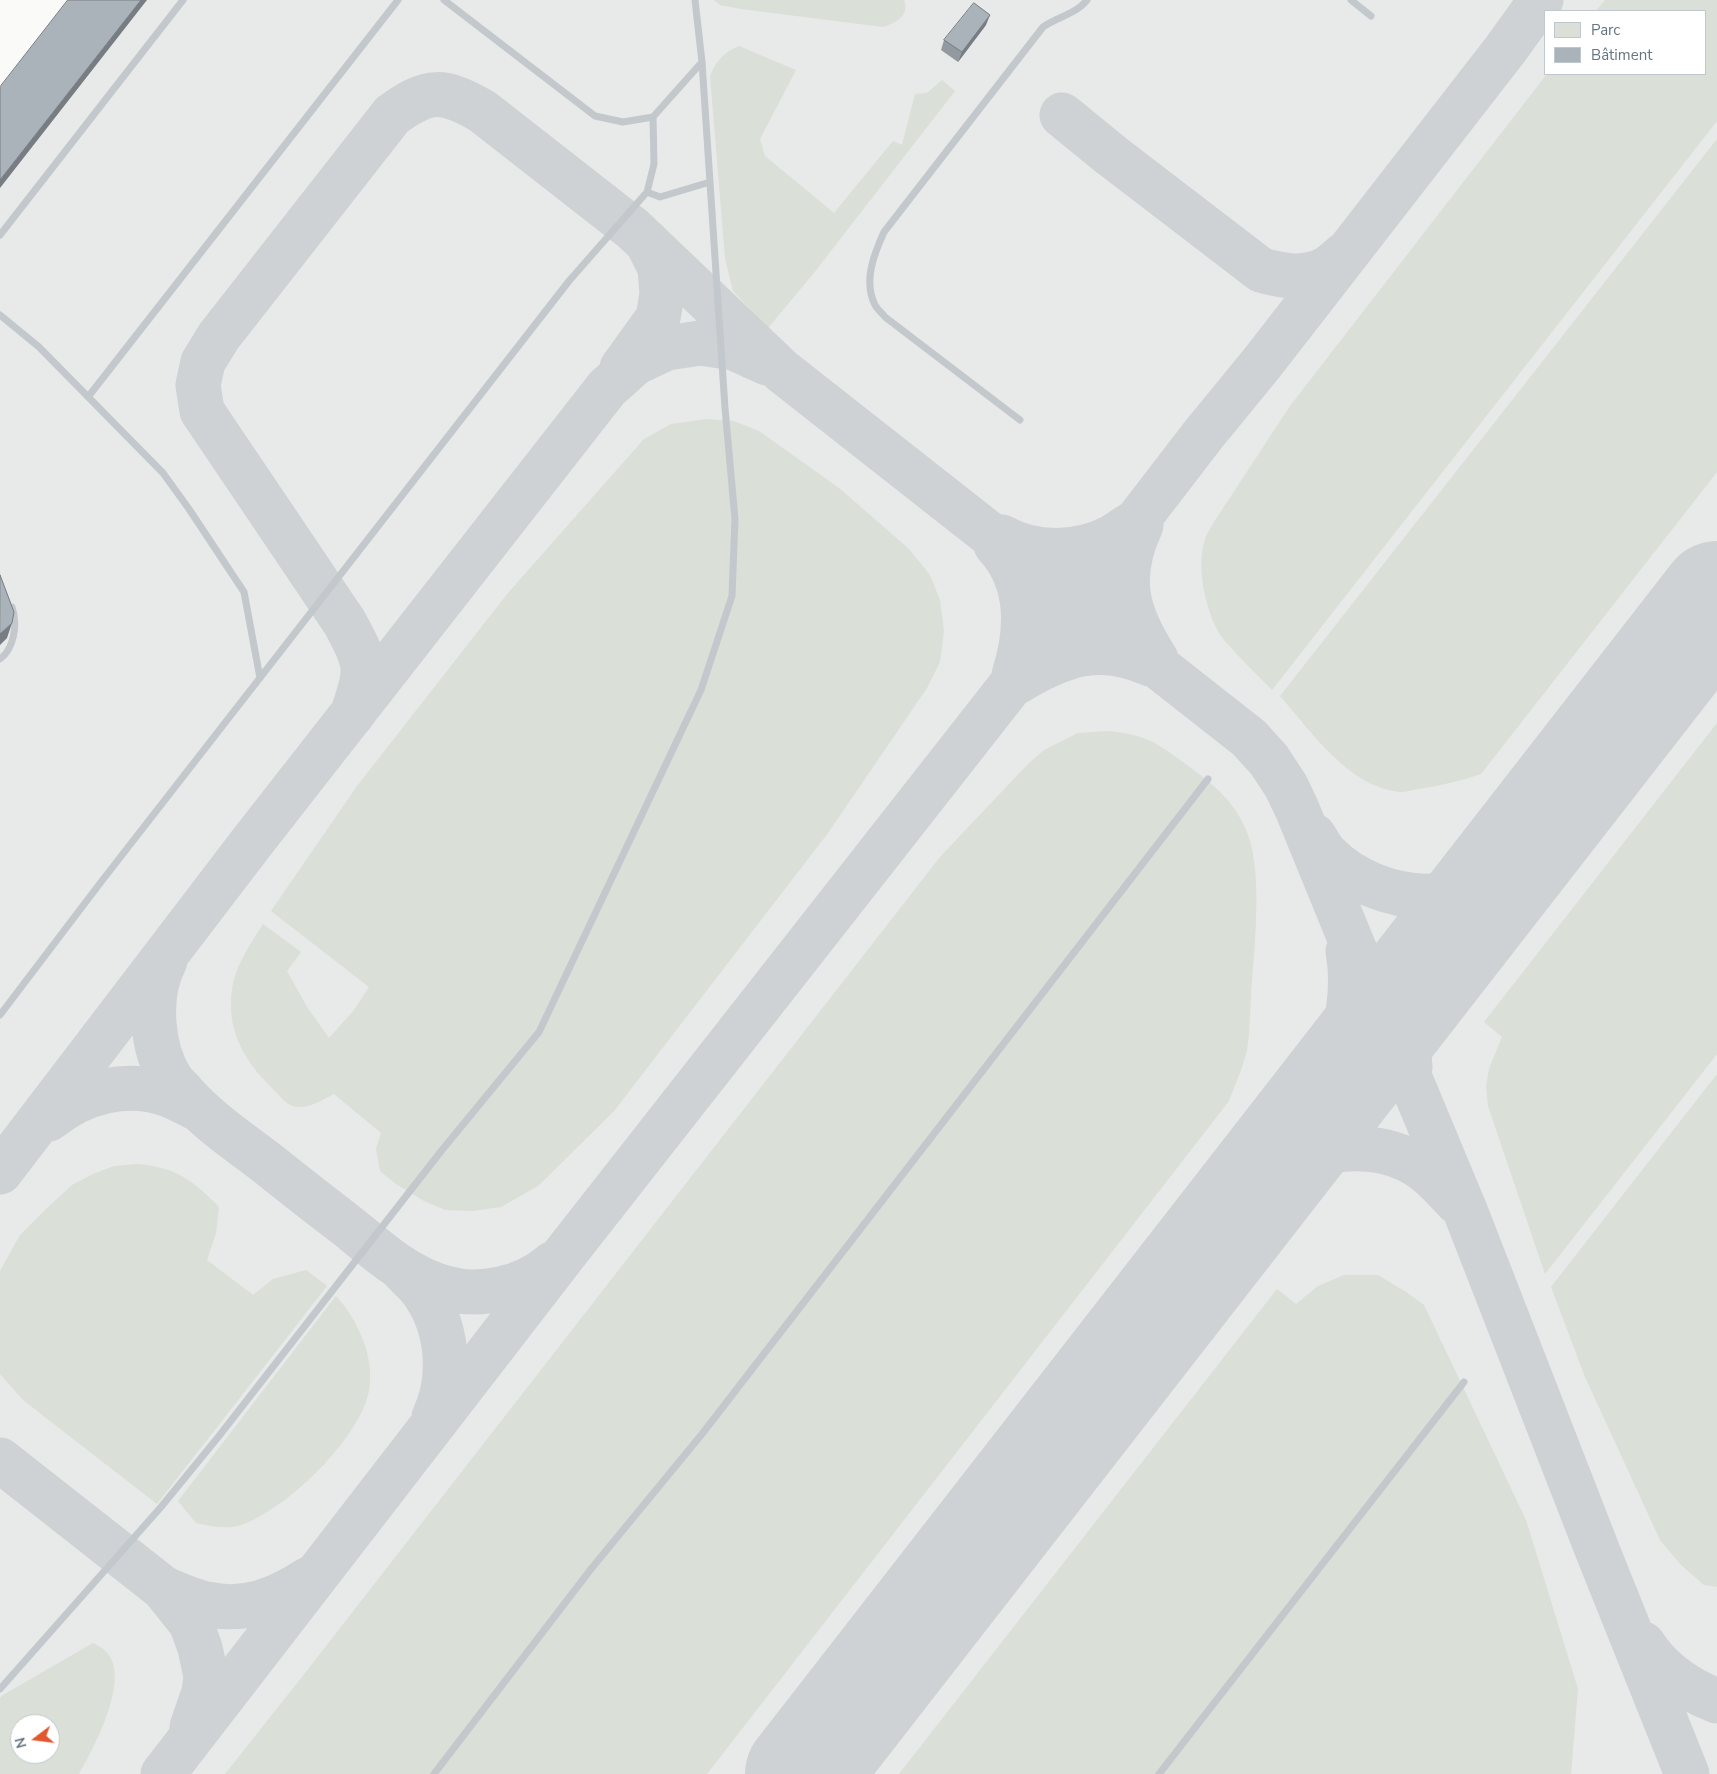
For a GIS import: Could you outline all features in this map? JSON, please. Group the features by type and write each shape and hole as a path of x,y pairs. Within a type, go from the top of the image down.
{"lane":[{"path":"0,235 183,0"},
{"path":"88,397 398,0"},
{"path":"444,0 595,116 623,122 652,117 702,62"},
{"path":"0,1689 190,1472 442,1150 539,1032 701,690 732,596 735,518 702,62 695,0"},
{"path":"1020,420 885,317 875,305 871,290 870,275 873,256 884,232 1042,27 1076,10 1087,0"},
{"path":"1351,0 1371,16"},
{"path":"0,1015 569,281 647,192 654,164 652,117"},
{"path":"647,192 660,197 710,182"},
{"path":"0,315 39,347 163,473 190,508 244,592 260,678"},
{"path":"0,660 8,653 14,632 13,611 10,603"},
{"path":"434,1774 591,1570 702,1434 1208,779"},
{"path":"1160,1774 1464,1382"}],"shaded area":[{"path":"67,0 1717,0 1717,1774 0,1774 0,87"}],"green space":[{"path":"714,0 904,0 905,10 901,18 883,27 741,9 720,5"},
{"path":"1605,0 1717,0 1717,121 1272,690 1224,640 1218,631 1208,607 1201,566 1205,541 1212,525 1290,406 1546,75 1707,75 1707,10 1597,10"},
{"path":"739,46 796,70 760,139 765,156 834,213 893,141 902,145 915,94 927,93 942,80 955,91 813,274 768,328 733,291 725,258 710,76 721,58"},
{"path":"1717,139 1717,472 1481,774 1442,785 1401,792 1381,788 1363,779 1332,755 1280,696"},
{"path":"706,419 734,421 759,431 839,488 908,548 930,575 940,600 944,631 940,662 927,688 828,833 614,1111 538,1186 501,1207 473,1211 445,1210 424,1201 396,1184 380,1171 376,1149 381,1133 334,1094 312,1105 294,1107 285,1101 264,1079 246,1057 235,1032 231,1004 234,980 244,955 263,924 301,952 287,971 307,1007 329,1038 354,1010 369,987 271,911 357,786 508,593 644,439 671,424"},
{"path":"1717,723 1717,1054 1545,1274 1488,1106 1486,1086 1489,1069 1502,1037 1484,1022"},
{"path":"1109,731 1133,735 1151,741 1187,765 1215,787 1231,804 1248,835 1253,852 1255,871 1256,913 1248,1043 1229,1101 707,1774 225,1774 940,857 1028,764 1044,750 1078,733"},
{"path":"1717,1074 1717,1587 1704,1585 1681,1565 1660,1540 1585,1377 1551,1287"},
{"path":"137,1164 162,1168 182,1176 201,1189 219,1207 216,1233 207,1260 253,1295 273,1279 306,1270 327,1286 157,1504 23,1400 0,1374 0,1271 20,1235 72,1185 114,1166"},
{"path":"1344,1275 1378,1275 1424,1305 1526,1520 1578,1689 1571,1774 899,1774 1277,1289 1296,1304 1318,1286"},
{"path":"336,1296 358,1328 367,1352 369,1365 369,1391 363,1410 352,1430 318,1470 299,1488 259,1517 241,1525 230,1527 196,1523 178,1501"},
{"path":"93,1643 104,1650 112,1661 115,1673 111,1703 106,1719 79,1774 0,1774 0,1698"}],"building":[{"path":"68,0 141,0 0,180 0,87"},
{"path":"974,3 990,15 962,52 944,40"},
{"path":"0,575 14,612 12,623 0,634"}],"taxiway":[{"path":"163,1774 567,1251 1011,685 1203,435 1262,363 1505,50 1541,0"},
{"path":"352,715 360,691 363,674 361,656 356,645 345,623 202,411 198,385 203,362 219,336 392,115 405,106 426,96 446,95 482,111 633,229 782,371 1249,738 1269,760 1286,786 1297,809 1466,1213 1687,1774"},
{"path":"1062,115 1261,270 1294,276 1310,275 1326,269 1345,254"},
{"path":"622,368 658,318 662,294 660,268 647,242"},
{"path":"0,1172 252,842 607,388 635,363 667,348 700,343 734,348 767,363"},
{"path":"1002,537 1015,543 1043,550 1071,549 1099,543 1132,524"},
{"path":"1141,525 1129,561 1128,594 1138,626 1156,659"},
{"path":"996,545 1007,559 1015,574 1023,607 1022,641 1014,675"},
{"path":"1017,682 1065,658 1081,654 1097,652 1114,653 1150,664"},
{"path":"1314,836 1327,855 1361,880 1389,891 1417,896 1446,894 1461,890 1489,877 1528,841"},
{"path":"1314,1115 1338,1056 1348,1014 1350,993 1348,951"},
{"path":"165,961 159,975 154,1005 156,1038 165,1068 172,1081 205,1115 227,1133 383,1255 406,1271 431,1284 459,1291 473,1292 502,1289 529,1279 552,1264"},
{"path":"1410,1067 1410,1033 1421,979"},
{"path":"49,1119 76,1101 106,1091 122,1089 137,1088 169,1095 198,1109"},
{"path":"1257,1188 1306,1158 1337,1150 1369,1149 1400,1156 1414,1163 1431,1175 1457,1202"},
{"path":"401,1268 420,1288 429,1302 442,1334 445,1351 444,1385 434,1417"},
{"path":"0,1460 163,1588 191,1623 200,1648 206,1676 204,1692 192,1727"},
{"path":"163,1588 201,1603 235,1607 273,1598 309,1579"},
{"path":"1643,1644 1658,1663 1675,1678 1695,1691 1717,1701"}],"runway":[{"path":"802,1774 1717,598"}]}
